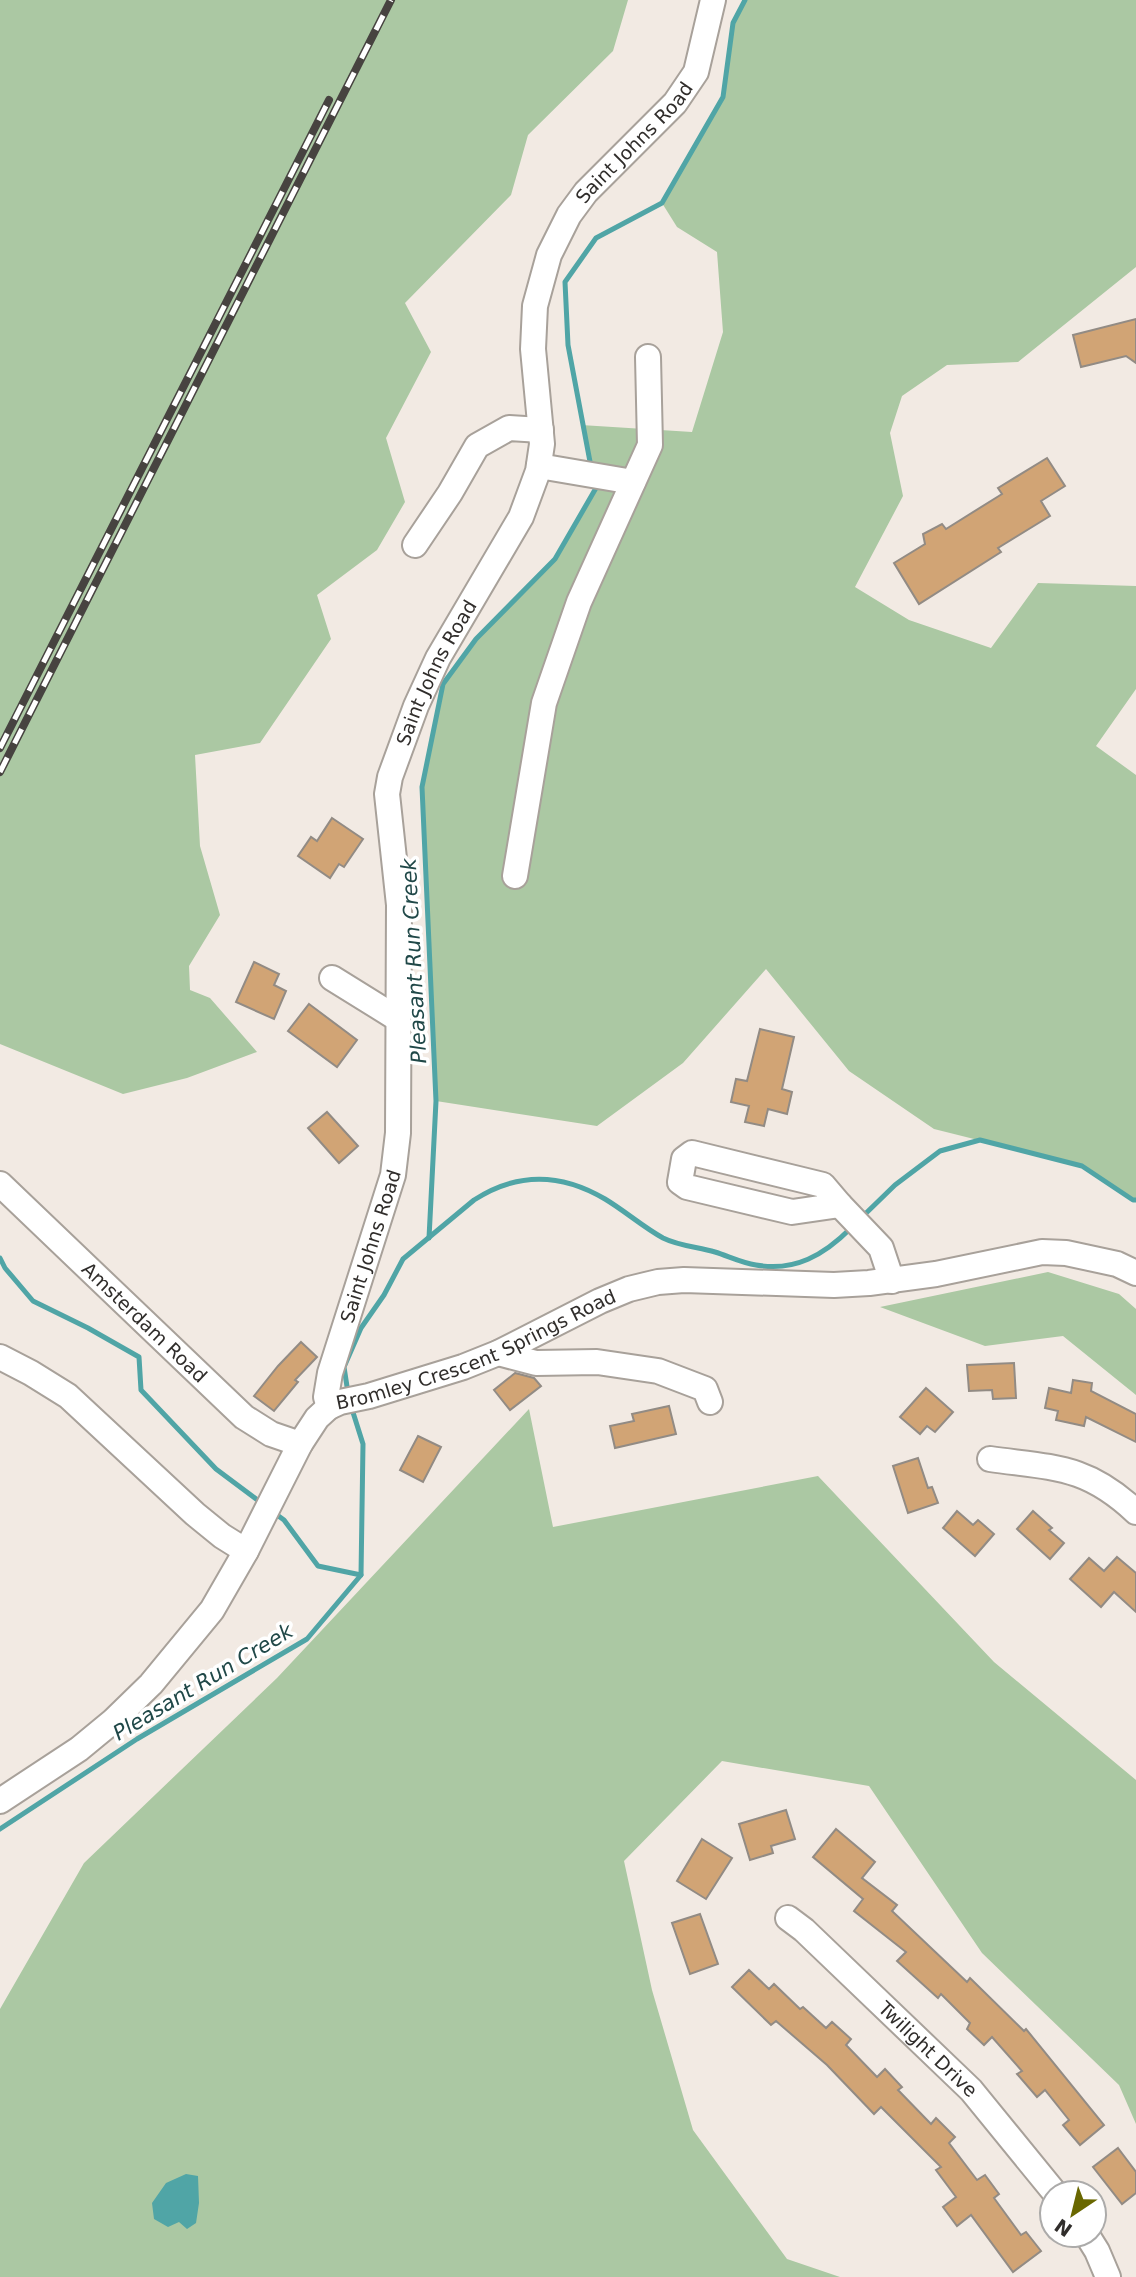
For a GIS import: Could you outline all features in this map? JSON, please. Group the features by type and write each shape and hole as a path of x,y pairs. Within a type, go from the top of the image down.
{"street":[{"name":"Saint Johns Road","path":"334,1404 326,1397 330,1373 393,1175 398,1133 399,905 387,794 390,777 416,706 438,658 521,517 531,494 542,444 533,349 534,327 538,292 549,256 569,215 586,192 676,103 699,62 713,0"},
{"path":"515,876 544,703 579,602 650,445 648,357"},
{"path":"415,545 477,446 509,428 541,430"},
{"path":"539,466 633,482"},
{"path":"332,978 398,1019"},
{"path":"843,1208 792,1212 687,1187 680,1182 684,1159 692,1153 823,1185 881,1248 892,1281"},
{"name":"Amsterdam Road","path":"0,1184 244,1417 271,1434 300,1444"},
{"name":"Bromley Crescent Springs Road","path":"0,1801 79,1749 151,1684 212,1610 246,1551 300,1444 317,1418 334,1404 463,1367 498,1353 600,1301 629,1289 658,1282 684,1280 834,1285 892,1281 1042,1252 1117,1264 1136,1273"},
{"path":"498,1353 536,1363 597,1362 658,1371 705,1389 710,1402"},
{"path":"0,1357 68,1396 195,1514 246,1551"},
{"path":"990,1459 1070,1470 1115,1493 1136,1512"},
{"name":"Twilight Drive","path":"788,1918 804,1930 971,2090 1044,2179"},
{"path":"1096,2249 1108,2277"}],"green space":[{"path":"0,0 628,0 613,51 528,135 511,195 405,303 431,352 386,438 405,502 377,550 317,595 331,639 260,743 195,755 200,846 220,915 189,966 190,990 210,998 257,1052 187,1078 123,1094 0,1044"},
{"path":"745,0 1136,0 1136,267 1018,362 947,365 902,396 890,433 903,496 855,587 909,620 991,648 1038,583 1136,586 1136,689 1096,746 1136,775 1136,1200 1132,1200 1082,1166 934,1129 849,1071 766,969 683,1063 597,1126 436,1101 422,787 443,684 476,639 555,559 596,488 581,425 692,432 723,332 717,252 677,227 662,203 723,97 733,23"},
{"path":"1048,1272 1119,1294 1136,1309 1136,1395 1063,1336 985,1346 880,1307"},
{"path":"529,1409 553,1527 818,1476 994,1662 1136,1780 1136,2124 1119,2085 982,1953 869,1786 722,1761 624,1861 652,1990 693,2130 787,2259 840,2277 0,2277 0,2009 84,1863 277,1678"}],"water":[{"path":"186,2174 198,2176 199,2203 196,2223 187,2229 179,2222 168,2227 154,2219 152,2203 166,2183"}],"building":[{"path":"1136,319 1136,363 1126,356 1081,367 1073,335"},
{"path":"1047,458 1065,486 1041,501 1050,516 998,548 1001,552 919,604 894,563 925,544 923,534 942,524 946,529 1002,494 998,488"},
{"path":"332,818 363,839 344,867 339,864 330,878 298,856 311,837 317,841"},
{"path":"254,962 279,974 274,985 286,991 274,1019 236,1002"},
{"path":"309,1004 357,1040 337,1067 288,1031"},
{"path":"760,1029 794,1037 782,1089 792,1092 787,1114 768,1109 764,1126 745,1122 749,1106 731,1102 736,1079 747,1081"},
{"path":"327,1112 358,1146 339,1163 308,1128"},
{"path":"301,1342 317,1357 295,1380 298,1382 274,1411 254,1396"},
{"path":"1014,1363 1016,1398 993,1399 992,1390 969,1391 967,1365"},
{"path":"515,1373 534,1378 541,1386 510,1410 494,1390"},
{"path":"1073,1380 1092,1383 1091,1391 1136,1414 1136,1442 1086,1417 1084,1426 1056,1420 1058,1411 1045,1408 1049,1388 1071,1393"},
{"path":"926,1388 953,1412 935,1432 927,1426 920,1434 900,1417"},
{"path":"669,1406 676,1434 615,1448 610,1426 634,1421 632,1414"},
{"path":"418,1436 441,1447 423,1482 400,1470"},
{"path":"918,1458 928,1488 932,1487 938,1503 908,1513 893,1466"},
{"path":"957,1511 973,1525 978,1520 994,1534 975,1556 943,1528"},
{"path":"1033,1511 1064,1543 1050,1559 1017,1529"},
{"path":"1117,1557 1136,1573 1136,1612 1114,1592 1101,1607 1070,1579 1089,1558 1104,1571"},
{"path":"786,1810 795,1839 771,1846 773,1853 750,1860 739,1824"},
{"path":"836,1829 875,1862 862,1878 897,1905 892,1911 967,1982 970,1978 1024,2031 1026,2029 1104,2125 1080,2145 1063,2125 1069,2120 1045,2090 1037,2097 1017,2074 1022,2071 992,2037 984,2045 967,2029 970,2023 941,1994 938,1998 897,1961 906,1952 854,1911 863,1899 813,1857"},
{"path":"702,1839 732,1858 706,1899 677,1881"},
{"path":"700,1914 718,1964 690,1974 672,1923"},
{"path":"749,1970 769,1989 774,1984 800,2009 803,2007 826,2028 832,2022 851,2039 846,2045 877,2077 885,2069 902,2087 898,2090 931,2124 936,2118 955,2137 949,2143 977,2180 985,2175 999,2194 994,2198 1021,2235 1026,2232 1041,2251 1013,2272 971,2215 957,2226 943,2207 956,2197 936,2170 941,2167 881,2107 874,2114 827,2065 776,2021 771,2025 732,1987"},
{"path":"1118,2148 1136,2172 1136,2193 1122,2204 1108,2186 1108,2179 1102,2179 1093,2167"}],"waterway":[{"name":"Pleasant Run Creek","path":"591,467 568,345 565,282 596,238 662,203 723,97 733,23 745,0"},
{"name":"Pleasant Run Creek","path":"429,1238 436,1101 422,787 443,684 476,639 555,559 596,488 595,483"},
{"path":"860,1219 895,1185 940,1151 980,1140 1082,1166 1136,1200"},
{"path":"348,1393 344,1367 361,1328 384,1295 403,1259 474,1200 506,1184 539,1179 572,1184 605,1199 669,1241 770,1267 808,1259 830,1246 851,1228"},
{"path":"0,1258 5,1268 33,1301 139,1357 141,1390 216,1469 263,1504"},
{"name":"Pleasant Run Creek","path":"0,1829 137,1739 307,1639 361,1575 363,1444 351,1406"},
{"path":"273,1512 284,1520 318,1566 361,1575"}],"railway":[{"path":"0,772 391,0"},
{"path":"0,748 329,100"}]}
